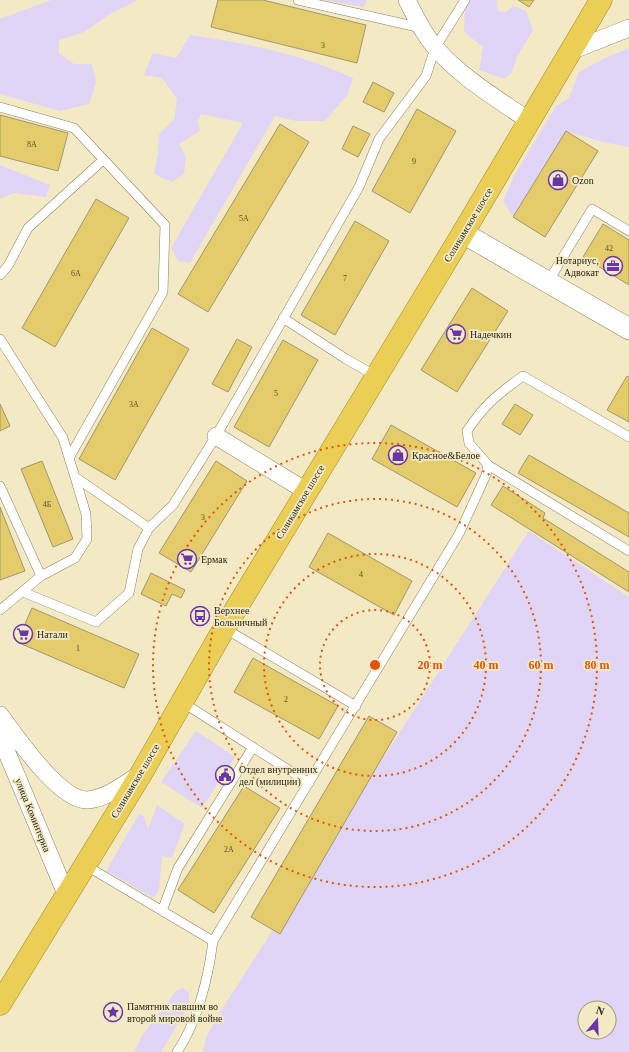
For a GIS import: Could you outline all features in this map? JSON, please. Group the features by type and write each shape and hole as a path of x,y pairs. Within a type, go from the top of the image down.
{"highway":[{"name":"Соликамское шоссе","path":"0,1004 66,894 141,774 224,628 463,233 601,0"}],"street":[{"path":"407,0 422,28 436,48 464,74 529,121"},
{"path":"571,51 629,28"},
{"path":"463,233 629,329"},
{"path":"216,436 306,491"},
{"path":"0,715 51,780 71,795 86,800 108,795 141,774"},
{"name":"улица Коминтерна","path":"0,736 66,894"}],"lane":[{"path":"298,0 422,28"},
{"path":"23,592 96,622 129,593 138,549 149,528 173,505 216,436 359,187 379,139 426,76 436,48 465,0"},
{"path":"0,107 74,128 165,225 163,292 69,458"},
{"path":"0,275 8,266 28,228 103,160"},
{"path":"548,282 592,209 629,231"},
{"path":"283,318 346,359 376,376"},
{"path":"0,339 64,438 86,514 87,539 75,558 41,576 0,610"},
{"path":"629,437 523,376 498,394 481,410 467,431 469,443 488,465 629,551"},
{"path":"177,1052 198,1010 208,979 213,941 459,534 486,476 488,465"},
{"path":"75,477 149,528"},
{"path":"0,486 41,576"},
{"path":"224,628 356,706"},
{"path":"182,702 309,783"},
{"path":"162,910 178,868 253,747"},
{"path":"85,865 213,941"}],"shaded area":[{"path":"51,0 138,0 110,14 84,32 59,40 59,53 74,64 92,64 96,83 89,104 60,111 0,94 0,19"},
{"path":"321,0 367,0 367,1 364,7"},
{"path":"471,0 497,0 498,11 506,12 513,6 526,11 533,30 517,57 512,72 505,79 479,70 483,47 464,32 465,7"},
{"path":"190,35 273,50 314,62 353,78 348,94 325,121 296,121 275,116 190,263 178,261 171,248 243,123 201,114 197,122 200,131 179,144 186,157 184,174 172,182 154,174 158,153 159,134 174,120 177,99 162,78 144,75 153,53 176,58"},
{"path":"629,48 629,147 603,142 569,132 513,217 503,201 514,176 556,106 569,98 579,72 603,59"},
{"path":"0,165 50,185 46,197 14,193 0,199"},
{"path":"529,531 629,597 629,1052 203,1052 206,1037 222,1009"},
{"path":"196,731 235,757 202,808 161,782"},
{"path":"157,805 185,824 172,858 162,856 159,890 154,898 106,871 139,814 144,816 148,829"},
{"path":"183,988 189,993 189,1005 161,1052 134,1052 143,1034 176,991"}],"building":[{"path":"218,0 263,0 366,25 357,63 211,27"},
{"path":"518,0 534,0 529,7"},
{"path":"373,82 394,93 384,112 363,102"},
{"path":"417,109 456,131 410,213 372,191"},
{"path":"0,115 68,133 58,171 0,156"},
{"path":"280,124 309,142 208,312 178,294"},
{"path":"353,126 370,134 358,157 342,149"},
{"path":"566,131 598,151 545,237 513,217"},
{"path":"96,199 129,218 55,347 22,328"},
{"path":"355,221 389,241 335,335 301,315"},
{"path":"603,224 629,240 629,285 583,257"},
{"path":"472,288 508,311 457,392 421,370"},
{"path":"152,328 189,349 115,480 79,459"},
{"path":"237,339 252,347 228,392 212,384"},
{"path":"283,340 318,360 269,447 234,427"},
{"path":"627,376 629,377 629,422 607,410"},
{"path":"0,404 10,426 0,431"},
{"path":"515,404 533,415 520,435 502,424"},
{"path":"391,425 476,473 457,507 372,459"},
{"path":"529,455 629,513 629,537 518,473"},
{"path":"42,461 73,539 53,547 21,469"},
{"path":"216,461 247,481 191,572 159,553"},
{"path":"503,486 545,513 543,518 629,572 629,592 491,505"},
{"path":"0,507 25,571 0,580"},
{"path":"328,533 412,581 394,615 309,567"},
{"path":"151,573 185,590 181,598 172,594 166,606 141,594"},
{"path":"32,608 139,654 124,688 17,642"},
{"path":"253,658 338,706 319,739 234,692"},
{"path":"369,716 397,732 280,934 251,917"},
{"path":"244,786 280,808 214,913 178,890"}],"place":[{"name":"Ozon","path":"558,180"},
{"name":"Нотариус, Адвокат","path":"613,266"},
{"name":"Надечкин","path":"456,334"},
{"name":"Красное&Белое","path":"398,455"},
{"name":"Ермак","path":"187,559"},
{"name":"Верхнее Больничный","path":"200,616"},
{"name":"Натали","path":"23,634"},
{"name":"Отдел внутренних дел (милиции)","path":"225,775"},
{"name":"Памятник павшим во второй мировой войне","path":"113,1012"}]}
